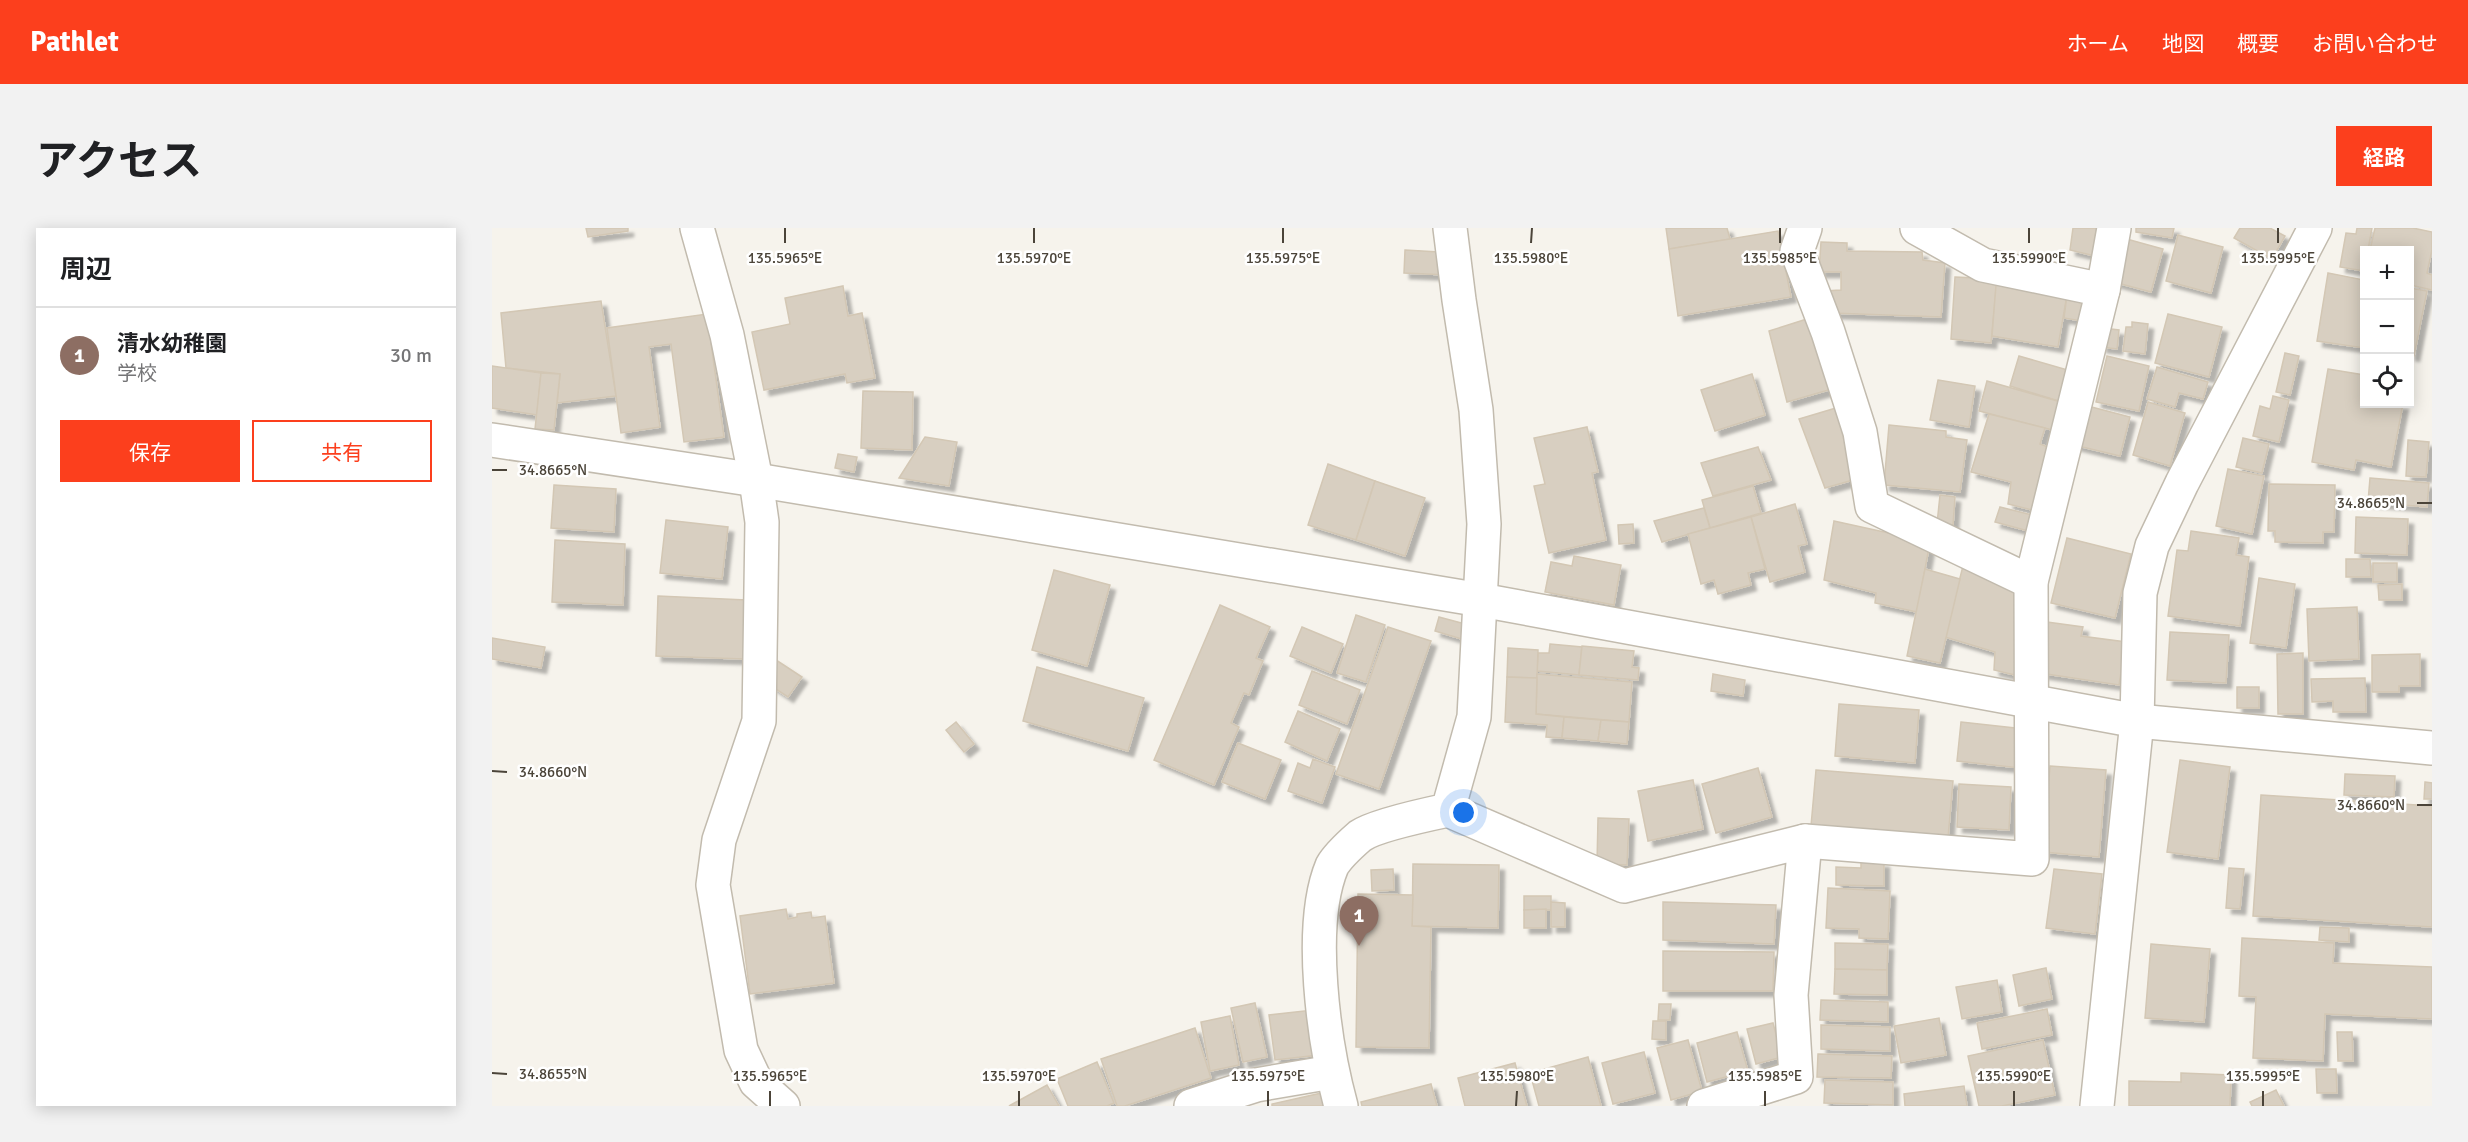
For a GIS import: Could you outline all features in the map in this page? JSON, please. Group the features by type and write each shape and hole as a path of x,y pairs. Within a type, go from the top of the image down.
{"street":[{"path":"697,228 727,335 756,480 762,522 759,721 719,840 713,885 741,1050 756,1082 783,1106"},
{"path":"1448,810 1474,717 1484,524 1476,410 1450,228"},
{"path":"1805,228 1797,252 1828,332 1860,432 1872,506 2031,582"},
{"path":"1917,228 1983,265 2103,290"},
{"path":"1341,1106 1332,1072 1320,986 1321,910 1333,865 1361,835 1408,819 1448,810 1624,886 1805,842 2032,859 2031,582 2103,290 2114,228"},
{"path":"2097,1106 2137,720 2140,593 2152,546 2203,442 2315,228"},
{"path":"492,440 756,480 1481,600 2033,703 2137,720 2432,748"},
{"path":"1704,1106 1796,1077 1791,995 1805,842"},
{"path":"1191,1106 1256,1086 1332,1072"}],"building":[{"path":"586,228 628,228 628,231 588,237"},
{"path":"1666,228 1727,228 1730,239 1669,249"},
{"path":"2073,228 2106,228 2099,257 2070,250"},
{"path":"2136,228 2174,228 2172,238 2136,232"},
{"path":"2240,228 2270,228 2285,236 2272,259 2234,238"},
{"path":"2357,228 2372,228 2369,246 2360,246 2360,270 2340,267 2346,233 2356,234"},
{"path":"2375,228 2413,228 2432,232 2432,250 2427,273 2432,275 2432,290 2414,286 2414,246 2371,246"},
{"path":"1778,231 1791,297 1678,316 1669,249"},
{"path":"2178,235 2223,247 2211,293 2166,281"},
{"path":"2123,238 2163,249 2151,292 2110,281"},
{"path":"1821,242 1847,243 1847,251 1922,252 1923,260 1945,263 1941,317 1831,313 1824,291 1841,290 1841,272 1819,272"},
{"path":"1405,250 1439,252 1448,275 1404,273"},
{"path":"2328,273 2360,279 2360,347 2317,341"},
{"path":"1955,277 1997,279 1991,343 1951,339"},
{"path":"1996,285 2067,295 2058,347 1992,336"},
{"path":"843,286 848,316 862,313 875,378 847,383 845,374 764,390 752,332 790,324 785,298"},
{"path":"2414,289 2427,291 2414,356"},
{"path":"2067,295 2093,295 2087,322 2064,318"},
{"path":"601,301 616,396 557,403 560,374 506,368 501,313"},
{"path":"707,314 724,437 684,442 671,344 649,347 660,427 621,433 607,328"},
{"path":"2168,314 2222,327 2209,377 2155,363"},
{"path":"1810,318 1832,389 1787,402 1769,331"},
{"path":"2132,322 2148,324 2145,354 2123,351 2126,327 2132,327"},
{"path":"2103,328 2119,330 2117,349 2101,347"},
{"path":"2285,353 2299,356 2290,395 2276,392"},
{"path":"2019,356 2071,371 2062,402 2010,386"},
{"path":"2107,356 2149,366 2139,411 2096,402"},
{"path":"492,366 541,373 537,415 492,408"},
{"path":"2157,367 2208,382 2203,399 2179,393 2175,407 2147,399"},
{"path":"2328,369 2360,374 2360,408 2402,408 2391,467 2356,460 2354,470 2312,462"},
{"path":"541,373 560,374 554,430 535,429"},
{"path":"1752,374 1765,415 1715,431 1701,390"},
{"path":"1938,380 1975,386 1969,427 1930,420"},
{"path":"1987,381 2068,404 2060,432 1979,411"},
{"path":"863,391 913,392 912,450 861,448"},
{"path":"2273,396 2289,400 2279,442 2253,436 2260,406 2270,409"},
{"path":"2148,402 2185,413 2170,466 2133,455"},
{"path":"2084,405 2130,417 2120,456 2074,445"},
{"path":"1836,408 1860,478 1825,488 1799,419"},
{"path":"1989,414 2045,428 2040,444 2048,447 2040,512 2008,504 2011,482 1971,472"},
{"path":"1889,425 1946,431 1946,437 1967,440 1960,492 1884,485"},
{"path":"1587,427 1598,472 1592,473 1606,540 1549,553 1534,486 1545,484 1534,438"},
{"path":"925,437 957,442 949,486 899,478"},
{"path":"2243,438 2269,444 2262,473 2236,467"},
{"path":"2408,440 2429,442 2426,477 2406,476"},
{"path":"1758,447 1771,480 1713,496 1701,463"},
{"path":"838,454 857,457 854,472 835,468"},
{"path":"1328,464 1375,481 1356,540 1308,525"},
{"path":"2228,469 2264,476 2252,534 2216,526"},
{"path":"2370,478 2429,483 2427,507 2368,502"},
{"path":"1375,481 1425,498 1405,556 1356,540"},
{"path":"2269,484 2335,485 2334,532 2323,532 2323,543 2275,542 2275,531 2268,531"},
{"path":"554,485 616,489 614,532 551,528"},
{"path":"1753,486 1761,513 1710,528 1702,500"},
{"path":"1940,495 1955,497 1953,525 1937,524"},
{"path":"1795,504 1807,544 1798,546 1805,572 1770,582 1751,517"},
{"path":"2000,507 2036,516 2032,532 1995,522"},
{"path":"1704,508 1710,528 1662,542 1654,521"},
{"path":"1751,517 1765,569 1748,573 1751,585 1718,594 1714,580 1701,584 1688,534"},
{"path":"2356,517 2408,519 2407,555 2355,553"},
{"path":"666,520 728,527 722,579 660,573"},
{"path":"1834,521 1930,542 1917,612 1875,603 1876,593 1824,580"},
{"path":"1633,524 1634,543 1619,544 1618,525"},
{"path":"2191,531 2239,538 2236,555 2249,557 2240,626 2168,616 2177,550 2188,551"},
{"path":"2067,538 2131,554 2115,618 2051,603"},
{"path":"555,540 625,544 623,605 552,602"},
{"path":"1574,556 1621,565 1614,605 1545,592 1551,562 1572,566"},
{"path":"1965,558 2024,586 2023,677 1994,670 1995,652 1945,637"},
{"path":"2346,559 2370,559 2371,577 2346,577"},
{"path":"2373,563 2397,563 2397,582 2373,582"},
{"path":"1925,569 1960,579 1940,663 1907,656"},
{"path":"1054,570 1110,585 1087,666 1032,650"},
{"path":"2259,578 2295,584 2286,648 2250,643"},
{"path":"2402,584 2402,600 2379,600 2378,585"},
{"path":"658,596 746,600 744,659 656,656"},
{"path":"1220,605 1270,627 1256,658 1263,661 1249,695 1244,693 1231,723 1239,727 1214,785 1154,760"},
{"path":"2357,607 2359,659 2309,661 2307,609"},
{"path":"1356,615 1385,625 1366,682 1337,673"},
{"path":"1439,617 1469,625 1465,640 1435,631"},
{"path":"2047,622 2083,627 2081,636 2126,642 2119,685 2040,673"},
{"path":"1302,627 1343,644 1331,673 1290,656"},
{"path":"1388,627 1431,641 1379,789 1336,774"},
{"path":"2170,632 2229,635 2226,683 2167,680"},
{"path":"492,638 545,647 541,668 492,659"},
{"path":"1550,644 1582,647 1579,675 1537,671 1538,653 1549,653"},
{"path":"1582,646 1634,651 1632,667 1639,668 1638,680 1579,675"},
{"path":"1508,648 1538,650 1537,678 1507,677"},
{"path":"2303,653 2303,714 2278,714 2277,654"},
{"path":"2420,654 2420,686 2399,686 2399,692 2372,692 2372,655"},
{"path":"776,660 802,677 788,697 762,680"},
{"path":"1037,667 1144,698 1128,751 1023,721"},
{"path":"1312,671 1360,690 1347,724 1299,705"},
{"path":"1537,674 1632,682 1629,722 1536,714"},
{"path":"1713,674 1745,680 1743,696 1711,691"},
{"path":"1507,677 1537,678 1536,714 1564,717 1562,738 1546,737 1547,725 1505,722"},
{"path":"2365,678 2366,712 2333,712 2333,701 2312,702 2311,679"},
{"path":"2237,687 2259,687 2259,708 2237,708"},
{"path":"1839,704 1919,710 1915,763 1835,756"},
{"path":"1298,711 1340,729 1327,761 1285,742"},
{"path":"1564,717 1601,720 1598,741 1562,738"},
{"path":"1601,720 1629,722 1627,744 1598,741"},
{"path":"956,722 974,744 964,752 946,730"},
{"path":"1961,722 2024,729 2020,768 1957,761"},
{"path":"1238,743 1281,760 1265,799 1222,782"},
{"path":"1313,759 1335,767 1322,803 1288,791 1298,763 1310,768"},
{"path":"2180,760 2230,767 2218,859 2167,852"},
{"path":"2050,766 2106,770 2099,857 2043,852"},
{"path":"1758,768 1772,817 1716,833 1702,784"},
{"path":"1816,770 1953,781 1948,838 1811,826"},
{"path":"2345,774 2395,776 2394,797 2344,795"},
{"path":"1693,780 1703,829 1648,841 1638,791"},
{"path":"2425,782 2432,783 2432,799 2424,799"},
{"path":"1959,784 2011,787 2009,830 1957,827"},
{"path":"2261,795 2432,806 2432,927 2253,916"},
{"path":"1598,818 1629,819 1627,865 1597,864"},
{"path":"1861,862 1884,862 1884,886 1836,885 1836,867 1861,868"},
{"path":"1413,864 1499,865 1498,928 1412,926"},
{"path":"2229,868 2244,869 2240,909 2226,908"},
{"path":"1393,869 1394,890 1372,891 1371,870"},
{"path":"2054,869 2102,874 2095,934 2046,928"},
{"path":"1828,888 1890,891 1888,939 1859,938 1859,929 1826,928"},
{"path":"1358,894 1413,895 1412,926 1431,927 1429,1048 1356,1047"},
{"path":"1524,896 1551,896 1551,910 1524,910"},
{"path":"1551,902 1565,903 1565,927 1551,927"},
{"path":"1663,902 1776,905 1774,944 1663,940"},
{"path":"786,909 788,919 797,917 797,914 811,912 812,918 825,916 834,983 750,994 740,916"},
{"path":"1546,909 1546,928 1524,928 1524,910"},
{"path":"2320,927 2349,928 2349,942 2319,940"},
{"path":"2242,938 2334,943 2333,963 2432,967 2432,1019 2325,1014 2323,1061 2253,1058 2256,997 2239,996"},
{"path":"1835,943 1888,944 1887,970 1835,969"},
{"path":"2151,944 2210,949 2204,1022 2145,1018"},
{"path":"1663,951 1774,952 1773,991 1663,991"},
{"path":"2046,968 2052,999 2019,1006 2013,975"},
{"path":"1835,969 1887,970 1887,995 1834,994"},
{"path":"1997,980 2002,1012 1962,1019 1956,987"},
{"path":"1821,1000 1888,1002 1888,1022 1820,1020"},
{"path":"1255,1003 1267,1057 1243,1062 1231,1008"},
{"path":"1659,1004 1671,1004 1670,1020 1658,1020"},
{"path":"2047,1009 2052,1035 1982,1049 1977,1023"},
{"path":"1313,1010 1319,1055 1275,1060 1269,1015"},
{"path":"1230,1016 1239,1065 1210,1071 1201,1022"},
{"path":"1939,1018 1946,1055 1901,1063 1894,1026"},
{"path":"1653,1021 1666,1021 1666,1040 1652,1039"},
{"path":"1773,1023 1782,1057 1756,1064 1747,1029"},
{"path":"1821,1025 1890,1027 1890,1051 1821,1049"},
{"path":"1195,1028 1211,1078 1125,1106 1117,1106 1101,1059"},
{"path":"1737,1032 1748,1071 1707,1082 1697,1043"},
{"path":"2337,1032 2352,1032 2353,1061 2338,1061"},
{"path":"1688,1040 1702,1091 1671,1100 1657,1048"},
{"path":"2043,1040 2055,1095 2002,1106 1979,1106 1968,1056"},
{"path":"1644,1052 1655,1093 1613,1104 1602,1063"},
{"path":"1818,1054 1892,1056 1891,1078 1817,1077"},
{"path":"1588,1057 1601,1106 1539,1106 1530,1073"},
{"path":"1097,1062 1114,1103 1107,1106 1068,1106 1057,1079"},
{"path":"1515,1063 1527,1106 1465,1106 1458,1078"},
{"path":"2316,1069 2336,1069 2337,1093 2317,1093"},
{"path":"2181,1073 2231,1075 2230,1106 2129,1106 2129,1081 2181,1082"},
{"path":"1825,1080 1893,1082 1893,1105 1824,1103"},
{"path":"1431,1084 1437,1106 1362,1106 1361,1102"},
{"path":"1047,1085 1059,1106 1009,1106"},
{"path":"1964,1086 1967,1106 1905,1106 1904,1094"},
{"path":"2276,1090 2284,1106 2252,1106 2250,1102"},
{"path":"1326,1092 1329,1106 1272,1106 1272,1104"}],"place":[{"name":"清水幼稚園","path":"1359,946"}]}
